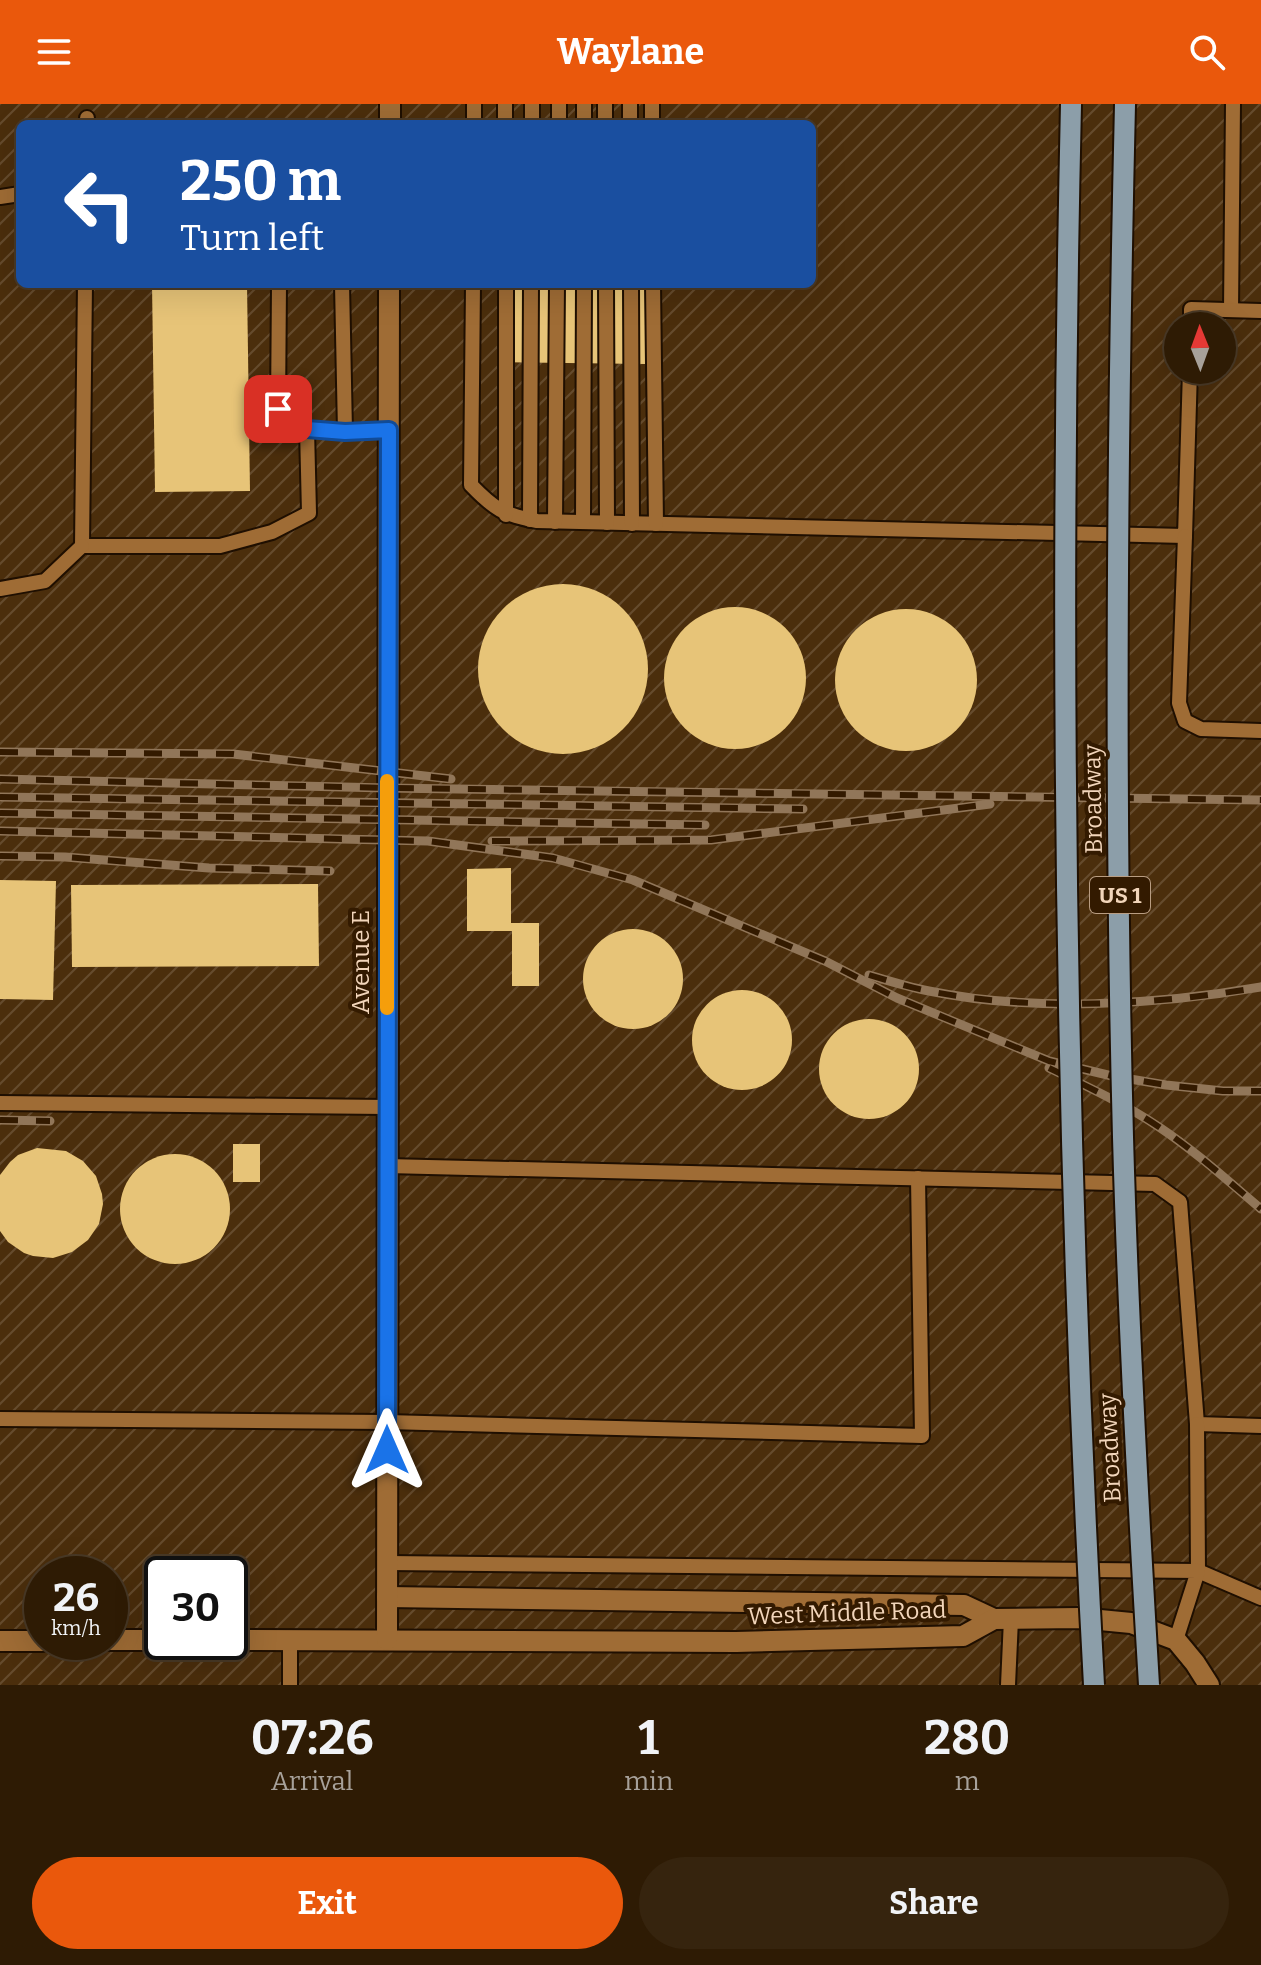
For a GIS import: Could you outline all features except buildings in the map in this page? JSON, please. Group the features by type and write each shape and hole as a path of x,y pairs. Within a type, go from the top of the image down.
{"main road":[{"name":"Broadway","path":"1071,104 1066,417 1066,831 1076,1322 1094,1685"},
{"name":"Broadway","path":"1125,104 1119,408 1118,724 1123,1134 1136,1464 1149,1685"}],"street":[{"name":"Avenue E","path":"387,1640 389,288"},
{"name":"West Middle Road","path":"387,1597 964,1605 1003,1619"},
{"path":"1003,1619 1079,1618 1131,1623 1176,1640 1209,1685"},
{"name":"West Middle Road","path":"248,1640 736,1642 963,1636 1003,1619"},
{"path":"0,1641 24,1641"}],"lane":[{"path":"1231,310 1233,104"},
{"path":"82,546 85,288"},
{"path":"279,288 278,409 307,429 345,432 389,430"},
{"path":"342,288 345,432"},
{"path":"473,288 471,485 506,515 555,522 1185,536"},
{"path":"506,288 506,515"},
{"path":"530,520 531,288"},
{"path":"555,522 557,288"},
{"path":"583,522 584,288"},
{"path":"606,288 607,523"},
{"path":"631,288 632,524"},
{"path":"653,288 656,524"},
{"path":"1191,312 1191,309 1261,311"},
{"path":"1190,384 1179,703 1185,721 1201,729 1261,731"},
{"path":"0,589 45,581 82,546 220,546 272,532 309,513 307,429"},
{"path":"0,1103 387,1107"},
{"path":"387,1166 1155,1184 1180,1202 1197,1424 1198,1571 1176,1640"},
{"path":"0,1419 387,1422 922,1436 918,1178"},
{"path":"1197,1424 1261,1426"},
{"path":"387,1563 1198,1571 1261,1598"},
{"path":"1003,1619 1008,1685"},
{"path":"290,1640 290,1685"}],"shaded area":[{"path":"0,104 1261,104 1261,1685 0,1685"}],"railway":[{"path":"0,752 233,754 451,779"},
{"path":"0,779 387,788 1261,800"},
{"path":"0,797 803,809"},
{"path":"492,841 711,840 990,804"},
{"path":"0,813 705,825"},
{"path":"0,831 428,841 553,858 633,880 825,961 897,998 1049,1061 1166,1085 1261,1091"},
{"path":"0,856 65,857 209,868 330,871"},
{"path":"869,975 968,998 1052,1004 1138,1002 1261,987"},
{"path":"1049,1068 1159,1127 1261,1209"},
{"path":"0,1120 50,1121"}],"slow traffic":[{"path":"387,781 387,1008"}],"route":[{"path":"278,409 307,429 345,432 389,430 387,1450"}]}
